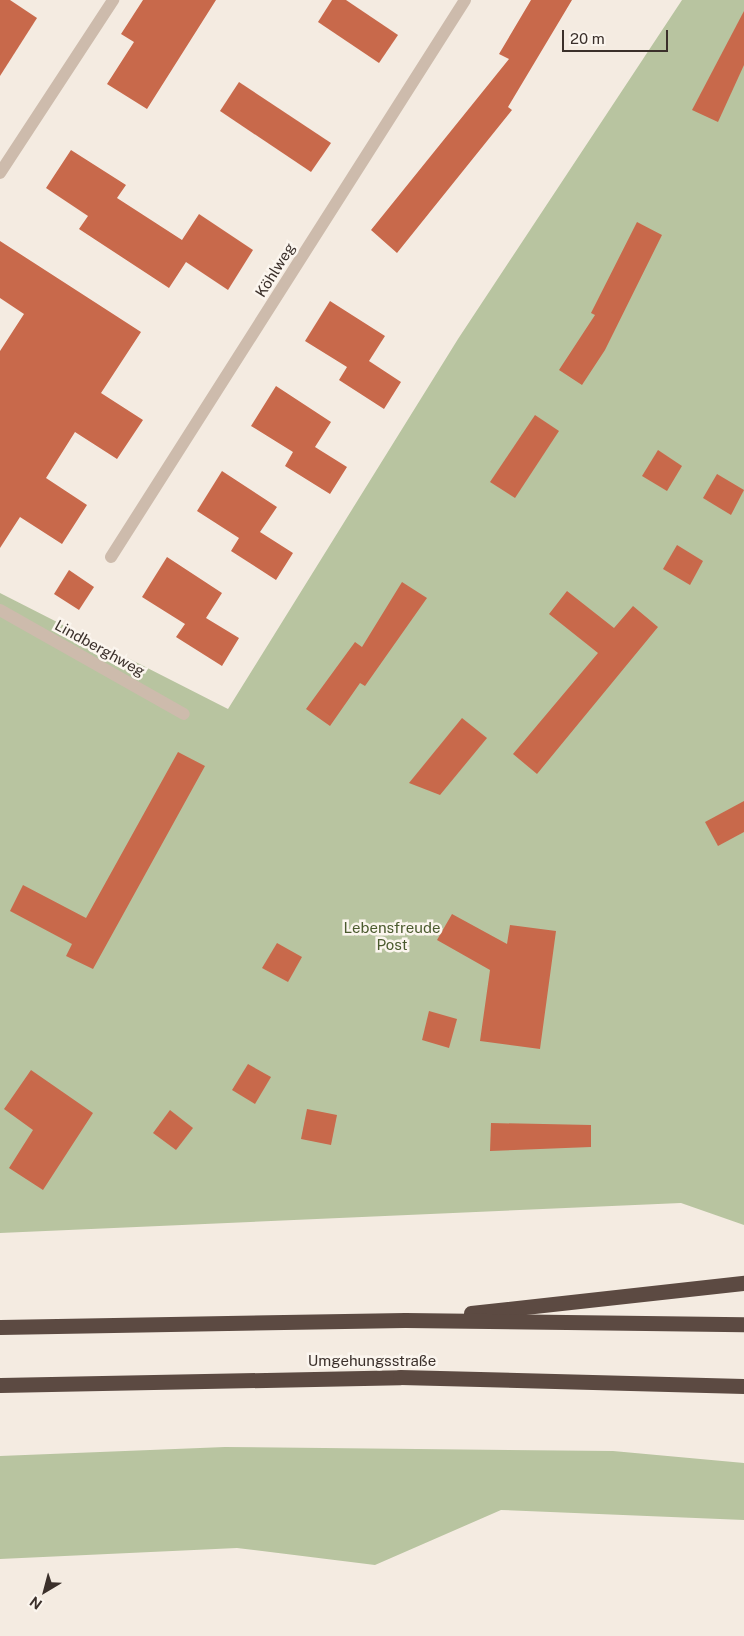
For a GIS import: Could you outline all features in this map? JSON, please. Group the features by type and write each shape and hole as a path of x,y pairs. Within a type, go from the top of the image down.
{"highway":[{"path":"405,1320 744,1283"},
{"path":"0,1327 405,1320 744,1324"},
{"name":"Umgehungsstraße","path":"0,1385 400,1377 744,1386"},
{"path":"710,1386 744,1394"}],"street":[{"path":"0,173 113,0"},
{"name":"Köhlweg","path":"111,557 465,0"},
{"name":"Lindberghweg","path":"0,610 184,714"}],"green space":[{"name":"Lebensfreude Post","path":"682,0 744,0 744,1225 681,1203 0,1233 0,593 228,709 458,339"},
{"path":"225,1447 613,1451 744,1463 744,1520 501,1510 375,1565 237,1548 0,1559 0,1456"}],"building":[{"path":"0,0 10,0 37,18 0,76"},
{"path":"143,0 216,0 147,109 107,84 134,42 121,34"},
{"path":"332,0 346,0 398,35 379,63 318,22"},
{"path":"531,0 572,0 508,107 512,110 397,253 371,230 509,59 499,54"},
{"path":"744,11 744,65 718,122 692,110"},
{"path":"239,82 331,143 311,172 220,111"},
{"path":"71,150 126,185 117,198 182,240 199,214 253,250 228,290 186,262 169,288 79,229 88,216 46,188"},
{"path":"637,222 662,235 605,350 582,385 559,370 595,315 591,313"},
{"path":"0,241 141,332 101,393 143,420 117,459 75,432 46,478 87,505 62,544 20,517 0,548 0,351 24,314 0,298"},
{"path":"330,301 385,336 369,361 401,382 384,409 339,380 347,367 305,341"},
{"path":"276,386 331,422 315,447 347,467 330,494 285,466 293,452 251,426"},
{"path":"535,415 559,431 515,498 490,482"},
{"path":"658,450 682,466 667,491 642,476"},
{"path":"222,471 277,507 260,532 293,553 276,580 231,551 239,538 197,511"},
{"path":"717,474 744,490 731,515 703,498"},
{"path":"677,545 703,561 690,585 663,569"},
{"path":"167,557 222,593 206,618 239,638 222,666 176,637 185,624 142,597"},
{"path":"69,570 94,587 79,610 54,594"},
{"path":"402,582 427,598 365,686 360,683 330,726 306,709 355,642 362,647"},
{"path":"567,591 614,628 633,606 658,627 537,774 513,754 598,653 549,614"},
{"path":"462,718 487,738 440,795 409,783"},
{"path":"178,752 205,766 93,969 66,956 72,944 10,911 23,885 86,918"},
{"path":"744,801 744,832 718,846 705,822"},
{"path":"452,914 507,944 510,925 556,931 540,1049 480,1041 490,970 437,940"},
{"path":"277,943 302,957 288,982 262,968"},
{"path":"429,1011 457,1019 449,1048 422,1040"},
{"path":"248,1064 271,1077 255,1104 232,1090"},
{"path":"31,1070 93,1113 43,1190 9,1168 33,1130 4,1109"},
{"path":"307,1109 337,1115 331,1145 301,1139"},
{"path":"170,1110 193,1128 176,1150 153,1133"},
{"path":"491,1123 591,1125 591,1147 490,1151"}]}
